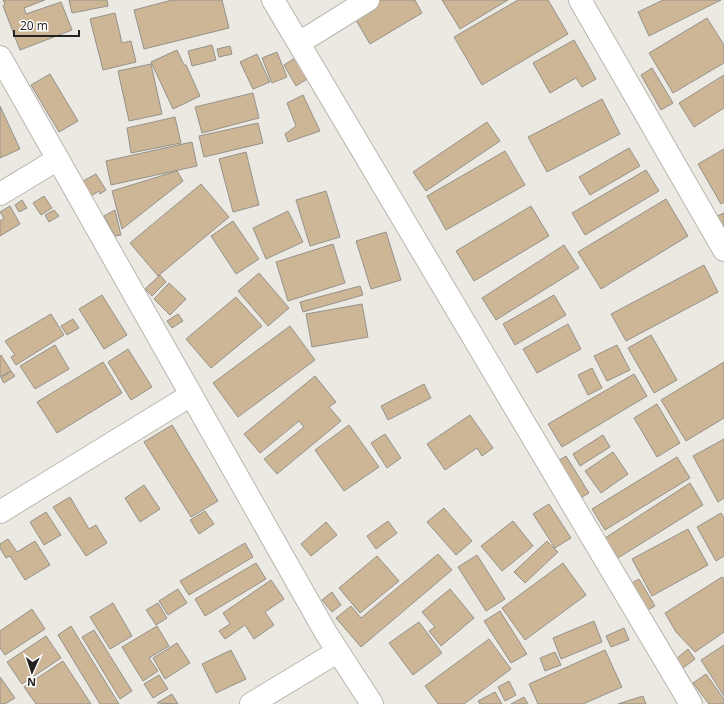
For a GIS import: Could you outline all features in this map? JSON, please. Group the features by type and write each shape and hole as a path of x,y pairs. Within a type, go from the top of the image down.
{"street":[{"path":"273,0 692,704"},
{"path":"299,43 368,0"},
{"path":"580,0 724,250"},
{"path":"0,57 337,652 372,704"},
{"path":"0,194 58,158"},
{"path":"0,512 191,395"},
{"path":"251,704 337,652"}],"building":[{"path":"3,0 45,0 24,8 26,14 61,2 72,30 20,50 3,6 5,4"},
{"path":"69,0 107,0 108,6 72,13"},
{"path":"172,0 222,0 229,28 144,49 134,10"},
{"path":"380,0 415,0 422,13 370,44 353,15"},
{"path":"442,0 508,0 460,29"},
{"path":"518,0 548,0 568,34 482,85 454,37"},
{"path":"663,0 721,0 649,36 638,12"},
{"path":"115,13 122,43 131,41 136,62 103,70 90,19"},
{"path":"707,18 724,45 724,63 673,93 649,53"},
{"path":"574,40 596,79 582,87 576,78 550,93 533,63"},
{"path":"212,45 216,60 192,66 188,51"},
{"path":"230,46 232,54 219,57 217,49"},
{"path":"177,50 184,65 186,65 200,96 173,109 151,62"},
{"path":"277,52 287,77 272,83 262,58"},
{"path":"257,54 270,82 253,89 240,62"},
{"path":"295,58 307,79 296,86 284,65"},
{"path":"151,64 162,114 129,121 118,71"},
{"path":"652,68 673,103 661,110 641,75"},
{"path":"50,74 78,121 59,132 31,85"},
{"path":"724,75 724,108 694,127 679,103"},
{"path":"253,93 259,118 202,133 195,107"},
{"path":"303,95 320,131 288,142 285,134 296,126 287,103"},
{"path":"602,99 620,134 547,172 528,137"},
{"path":"0,106 20,149 0,158"},
{"path":"175,117 181,143 131,153 127,128"},
{"path":"487,122 500,141 426,191 413,172"},
{"path":"258,123 263,143 204,157 199,136"},
{"path":"192,142 197,166 111,185 106,161"},
{"path":"629,148 640,166 590,195 579,177"},
{"path":"724,149 724,202 721,204 698,164"},
{"path":"505,151 525,185 446,230 427,196"},
{"path":"246,152 259,205 233,212 219,159"},
{"path":"646,170 659,191 585,235 572,213"},
{"path":"177,171 183,181 122,229 112,191"},
{"path":"96,174 106,190 100,194 99,191 91,196 83,181"},
{"path":"201,184 229,217 158,276 130,243"},
{"path":"326,191 340,237 310,246 296,200"},
{"path":"44,196 52,208 41,215 33,203"},
{"path":"666,199 688,236 601,289 578,252"},
{"path":"22,200 27,208 19,212 15,205"},
{"path":"10,206 20,224 0,236 0,221 4,218 0,212"},
{"path":"531,206 549,236 474,281 456,251"},
{"path":"54,210 59,216 49,222 45,215"},
{"path":"115,210 121,235 115,236 104,216"},
{"path":"288,211 303,242 266,259 253,228"},
{"path":"724,213 724,229 717,216"},
{"path":"233,221 259,259 236,274 211,236"},
{"path":"386,232 401,280 371,289 356,241"},
{"path":"333,244 345,283 288,301 276,262"},
{"path":"564,245 579,268 496,320 482,298"},
{"path":"704,265 718,292 626,341 611,314"},
{"path":"259,273 289,308 268,326 238,291"},
{"path":"160,275 166,282 152,296 145,289"},
{"path":"169,283 186,299 170,315 154,299"},
{"path":"360,286 363,295 303,312 300,302"},
{"path":"102,295 127,335 104,349 79,309"},
{"path":"554,295 566,315 515,345 503,324"},
{"path":"236,297 262,326 211,368 186,339"},
{"path":"362,304 368,337 312,347 306,314"},
{"path":"51,314 64,335 16,365 11,357 15,355 5,341"},
{"path":"178,314 183,321 172,328 167,321"},
{"path":"73,319 79,328 67,335 61,326"},
{"path":"568,324 581,349 537,373 523,349"},
{"path":"290,326 315,360 238,417 213,383"},
{"path":"651,335 677,380 654,393 628,348"},
{"path":"55,345 69,369 35,389 20,366"},
{"path":"617,345 630,370 607,381 594,356"},
{"path":"128,349 152,387 131,400 108,362"},
{"path":"1,355 11,371 0,377 0,356"},
{"path":"103,362 122,393 57,433 37,402"},
{"path":"724,362 724,418 686,441 661,400"},
{"path":"592,368 602,388 588,395 578,375"},
{"path":"11,371 15,376 4,383 1,378"},
{"path":"634,374 647,396 562,447 548,424"},
{"path":"315,376 336,402 329,407 341,421 277,474 264,459 304,427 299,421 260,453 244,434"},
{"path":"424,384 431,398 388,420 381,406"},
{"path":"657,404 680,443 657,457 634,418"},
{"path":"470,415 493,448 482,456 477,448 445,470 427,444"},
{"path":"172,425 218,501 191,517 144,442"},
{"path":"349,425 379,467 344,491 315,450"},
{"path":"385,434 401,458 387,468 371,443"},
{"path":"603,435 610,447 580,466 573,454"},
{"path":"724,439 724,498 718,502 693,456"},
{"path":"613,452 628,474 601,493 585,471"},
{"path":"566,456 589,493 577,500 555,463"},
{"path":"677,457 690,478 605,530 592,509"},
{"path":"690,483 703,505 618,558 605,538"},
{"path":"144,485 160,509 140,522 125,498"},
{"path":"70,497 89,529 96,525 107,543 86,556 53,507"},
{"path":"549,504 571,538 555,548 533,514"},
{"path":"444,508 472,541 456,555 427,522"},
{"path":"205,511 214,524 199,534 190,520"},
{"path":"46,512 61,535 44,545 30,522"},
{"path":"721,513 724,518 724,556 716,561 697,527"},
{"path":"388,521 397,533 376,549 367,536"},
{"path":"513,521 533,546 502,571 481,546"},
{"path":"326,522 337,535 311,556 301,544"},
{"path":"688,529 708,565 652,596 632,559"},
{"path":"8,539 17,552 35,541 50,565 25,580 10,556 6,558 0,548 0,544"},
{"path":"547,541 558,552 525,583 514,572"},
{"path":"245,543 253,557 189,595 180,581"},
{"path":"438,554 452,570 361,647 336,618 351,606 361,618"},
{"path":"477,555 505,599 486,611 458,567"},
{"path":"377,556 399,581 360,613 339,588"},
{"path":"256,563 266,579 205,616 195,599"},
{"path":"563,563 586,595 525,640 502,608"},
{"path":"722,577 724,579 724,632 695,652 676,632 665,613"},
{"path":"639,579 655,606 644,612 628,585"},
{"path":"271,580 284,599 265,612 274,625 254,639 245,625 225,639 219,631 230,624 223,613"},
{"path":"178,589 187,603 168,615 159,601"},
{"path":"450,589 474,618 441,646 429,631 435,627 422,612"},
{"path":"332,592 341,605 332,612 322,600"},
{"path":"113,603 132,636 110,649 90,617"},
{"path":"158,603 167,618 156,625 146,610"},
{"path":"32,609 45,629 5,655 0,648 0,631"},
{"path":"500,611 527,654 511,663 484,621"},
{"path":"594,621 602,642 561,659 553,638"},
{"path":"419,622 442,653 413,675 389,643"},
{"path":"71,626 119,704 100,704 58,635"},
{"path":"157,626 169,646 149,658 158,671 143,681 122,647"},
{"path":"624,628 629,640 611,647 606,636"},
{"path":"94,630 132,691 120,699 82,637"},
{"path":"46,636 61,658 22,684 7,662"},
{"path":"489,639 511,669 464,704 438,704 425,686"},
{"path":"177,643 190,663 165,679 153,658"},
{"path":"724,645 724,696 701,660"},
{"path":"688,649 695,659 683,668 676,659"},
{"path":"231,650 246,679 216,693 202,664"},
{"path":"605,650 622,687 583,704 538,704 529,684"},
{"path":"555,652 561,665 545,671 540,658"},
{"path":"63,661 91,704 36,704 24,687"},
{"path":"706,674 724,699 724,704 709,704 693,683"},
{"path":"159,675 168,689 153,698 144,684"},
{"path":"0,677 15,698 5,704 0,704"},
{"path":"509,681 516,695 505,701 498,687"},
{"path":"495,692 502,704 480,704 478,701"},
{"path":"172,694 178,704 157,703"},
{"path":"643,696 646,704 618,704"},
{"path":"524,697 528,704 511,704"}]}
